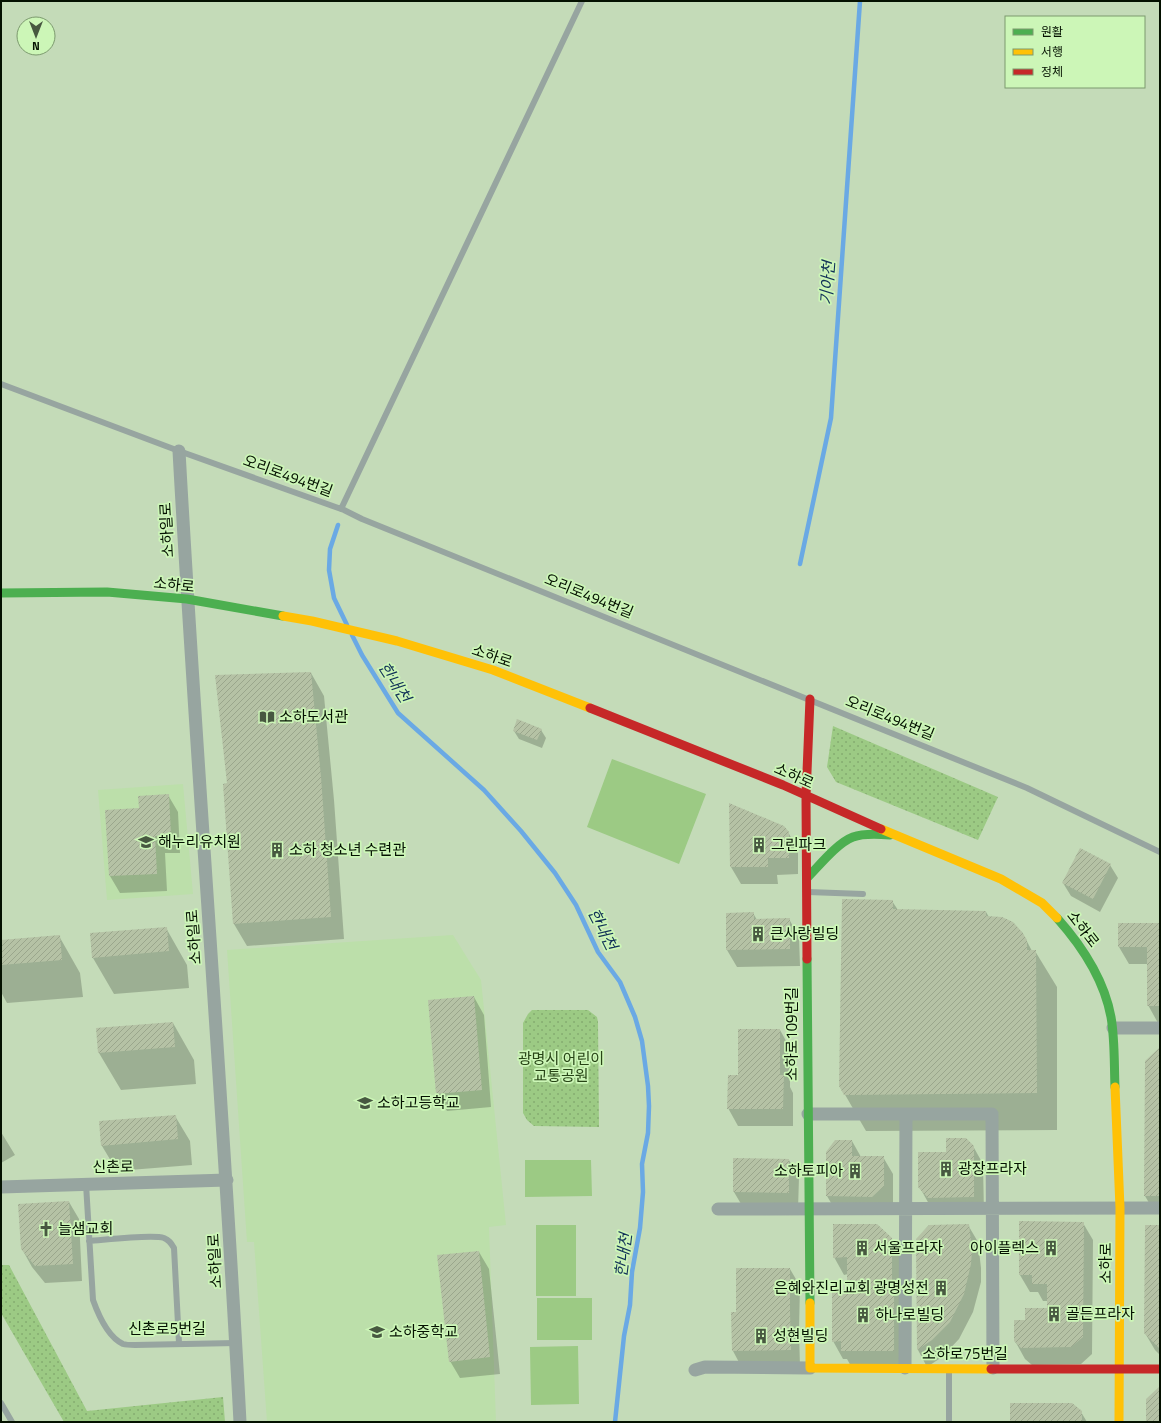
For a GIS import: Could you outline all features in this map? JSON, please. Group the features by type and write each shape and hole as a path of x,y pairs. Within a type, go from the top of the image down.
{"street":[{"name":"소하일로","path":"179,451 187,599 227,1180 240,1422"},
{"name":"소하로","path":"1,593 107,592 187,599 312,621 397,641 493,670 783,785 897,836 1001,879 1024,892 1051,912 1070,932 1094,968 1105,994 1113,1028 1120,1208 1120,1422"},
{"name":"소하로109번길","path":"810,699 806,796 810,1368"},
{"path":"807,878 836,847 853,837 872,834 897,836"},
{"path":"1113,1028 1160,1028"},
{"path":"808,1114 992,1114 993,1368"},
{"path":"905,1368 906,1114"},
{"name":"신촌로","path":"1,1187 227,1180"},
{"path":"718,1209 1160,1208"},
{"path":"695,1370 705,1367 810,1368"},
{"name":"소하로75번길","path":"810,1368 1160,1369"}],"lane":[{"path":"342,510 582,1"},
{"name":"오리로494번길","path":"1,384 342,510 1027,788 1160,852"},
{"path":"807,892 863,894"},
{"name":"신촌로5번길","path":"86,1184 93,1300 97,1314 115,1338 123,1344 135,1345 236,1343"},
{"path":"89,1241 162,1237 170,1241 174,1248 179,1343"},
{"path":"949,1368 949,1422"},
{"path":"1,1403 9,1421"}],"shaded area":[{"name":"해누리유치원","path":"183,784 193,894 107,900 98,790"},
{"name":"소하고등학교","path":"453,935 481,980 506,1225 489,1227 496,1422 267,1422 254,1242 247,1242 227,950"}],"green space":[{"path":"833,726 998,797 978,840 836,782 827,767"},
{"path":"612,759 706,794 679,864 587,827"},
{"name":"광명시 어린이 교통공원","path":"532,1010 588,1010 597,1017 599,1127 534,1126 527,1120 523,1113 523,1023"},
{"path":"525,1160 591,1160 592,1196 525,1197"},
{"path":"536,1225 576,1225 576,1296 536,1296"},
{"path":"1,1265 9,1265 87,1411 223,1397 225,1422 64,1422 1,1313"},
{"path":"537,1298 592,1298 592,1340 537,1340"},
{"path":"578,1346 579,1404 531,1405 530,1347"}],"building":[{"path":"311,672 321,777 331,917 233,924 223,784 227,783 215,675"},
{"path":"517,719 542,729 537,740 513,731"},
{"path":"169,794 171,836 155,836 157,874 109,876 105,810 139,808 138,796"},
{"name":"그린파크","path":"729,803 784,826 789,832 789,858 768,858 768,867 730,867"},
{"path":"1080,848 1111,864 1093,899 1062,883"},
{"path":"842,899 893,900 893,909 986,911 986,916 1002,917 1013,922 1027,940 1027,950 1036,950 1037,1093 844,1095 839,1086"},
{"name":"큰사랑빌딩","path":"754,912 754,919 790,918 790,949 726,950 726,913"},
{"path":"1118,923 1160,923 1160,1006 1147,1006 1147,947 1118,947"},
{"path":"167,927 169,951 92,958 90,933"},
{"path":"60,935 62,960 1,965 1,940"},
{"path":"474,996 482,1090 436,1094 428,1000"},
{"path":"173,1022 175,1047 98,1053 96,1028"},
{"path":"738,1029 780,1029 780,1075 784,1075 783,1109 727,1109 728,1075 738,1075"},
{"path":"1160,1047 1160,1196 1144,1196 1145,1061"},
{"path":"176,1115 178,1139 101,1146 99,1121"},
{"name":"광장프라자","path":"946,1138 966,1138 974,1146 974,1197 928,1198 918,1187 918,1152 946,1152"},
{"name":"소하토피아","path":"835,1140 852,1140 852,1156 884,1156 884,1186 872,1197 826,1196 826,1152"},
{"path":"733,1158 789,1159 789,1193 733,1192"},
{"path":"69,1201 73,1264 35,1266 21,1249 18,1204"},
{"path":"1019,1221 1084,1222 1083,1337 1071,1347 1021,1348 1014,1341 1014,1320 1025,1320 1025,1308 1047,1308 1047,1284 1032,1284 1032,1275 1019,1275"},
{"path":"833,1224 877,1224 892,1238 894,1351 841,1351 841,1341 832,1342 832,1289 847,1289 847,1257 833,1258"},
{"name":"은혜와진리교회 광명성전","path":"969,1224 972,1250 971,1264 964,1294 950,1322 932,1340 917,1350 916,1239 929,1225"},
{"path":"1145,1225 1160,1225 1160,1349 1144,1333"},
{"path":"479,1251 490,1357 449,1362 437,1255"},
{"path":"736,1268 790,1268 791,1350 732,1351 731,1312 736,1312"},
{"path":"1160,1386 1160,1422 1146,1422 1146,1399"},
{"path":"1010,1403 1072,1403 1082,1411 1082,1422 1010,1422"}],"waterway":[{"name":"기아천","path":"800,564 831,418 860,1"},
{"name":"한내천","path":"338,525 330,549 329,570 334,598 347,625"},
{"name":"한내천","path":"352,635 362,655 398,713 484,790 521,831 555,873 576,905 598,952 620,982 635,1017 642,1041 648,1086 648,1133 642,1164 643,1192 640,1228 632,1272 630,1305 624,1336 615,1422"}],"traffic: fast":[{"path":"1,593 107,592 187,599 283,616"},
{"path":"807,878 835,849 847,840 862,835 890,835"},
{"path":"1057,918 1075,940 1091,964 1108,1003 1114,1043 1115,1087"},
{"path":"807,959 810,1303"}],"traffic: slow":[{"path":"283,616 312,621 397,641 493,670 590,708"},
{"path":"881,829 1001,879 1042,903 1057,918"},
{"path":"1115,1087 1120,1208 1119,1422"},
{"path":"810,1303 810,1368 991,1369"}],"traffic: jam":[{"path":"807,959 806,796 810,699"},
{"path":"590,708 783,785 881,829"},
{"path":"991,1369 1160,1369"}],"place":[{"name":"소하도서관","path":"267,717"},
{"name":"해누리유치원","path":"146,842"},
{"name":"그린파크","path":"759,845"},
{"name":"소하 청소년 수련관","path":"277,850"},
{"name":"큰사랑빌딩","path":"758,934"},
{"name":"소하고등학교","path":"365,1103"},
{"name":"광장프라자","path":"946,1169"},
{"name":"소하토피아","path":"855,1171"},
{"name":"늘샘교회","path":"46,1229"},
{"name":"서울프라자","path":"862,1248"},
{"name":"아이플렉스","path":"1051,1248"},
{"name":"은혜와진리교회 광명성전","path":"941,1288"},
{"name":"골든프라자","path":"1054,1314"},
{"name":"하나로빌딩","path":"863,1315"},
{"name":"소하중학교","path":"377,1332"},
{"name":"성현빌딩","path":"761,1336"}]}
